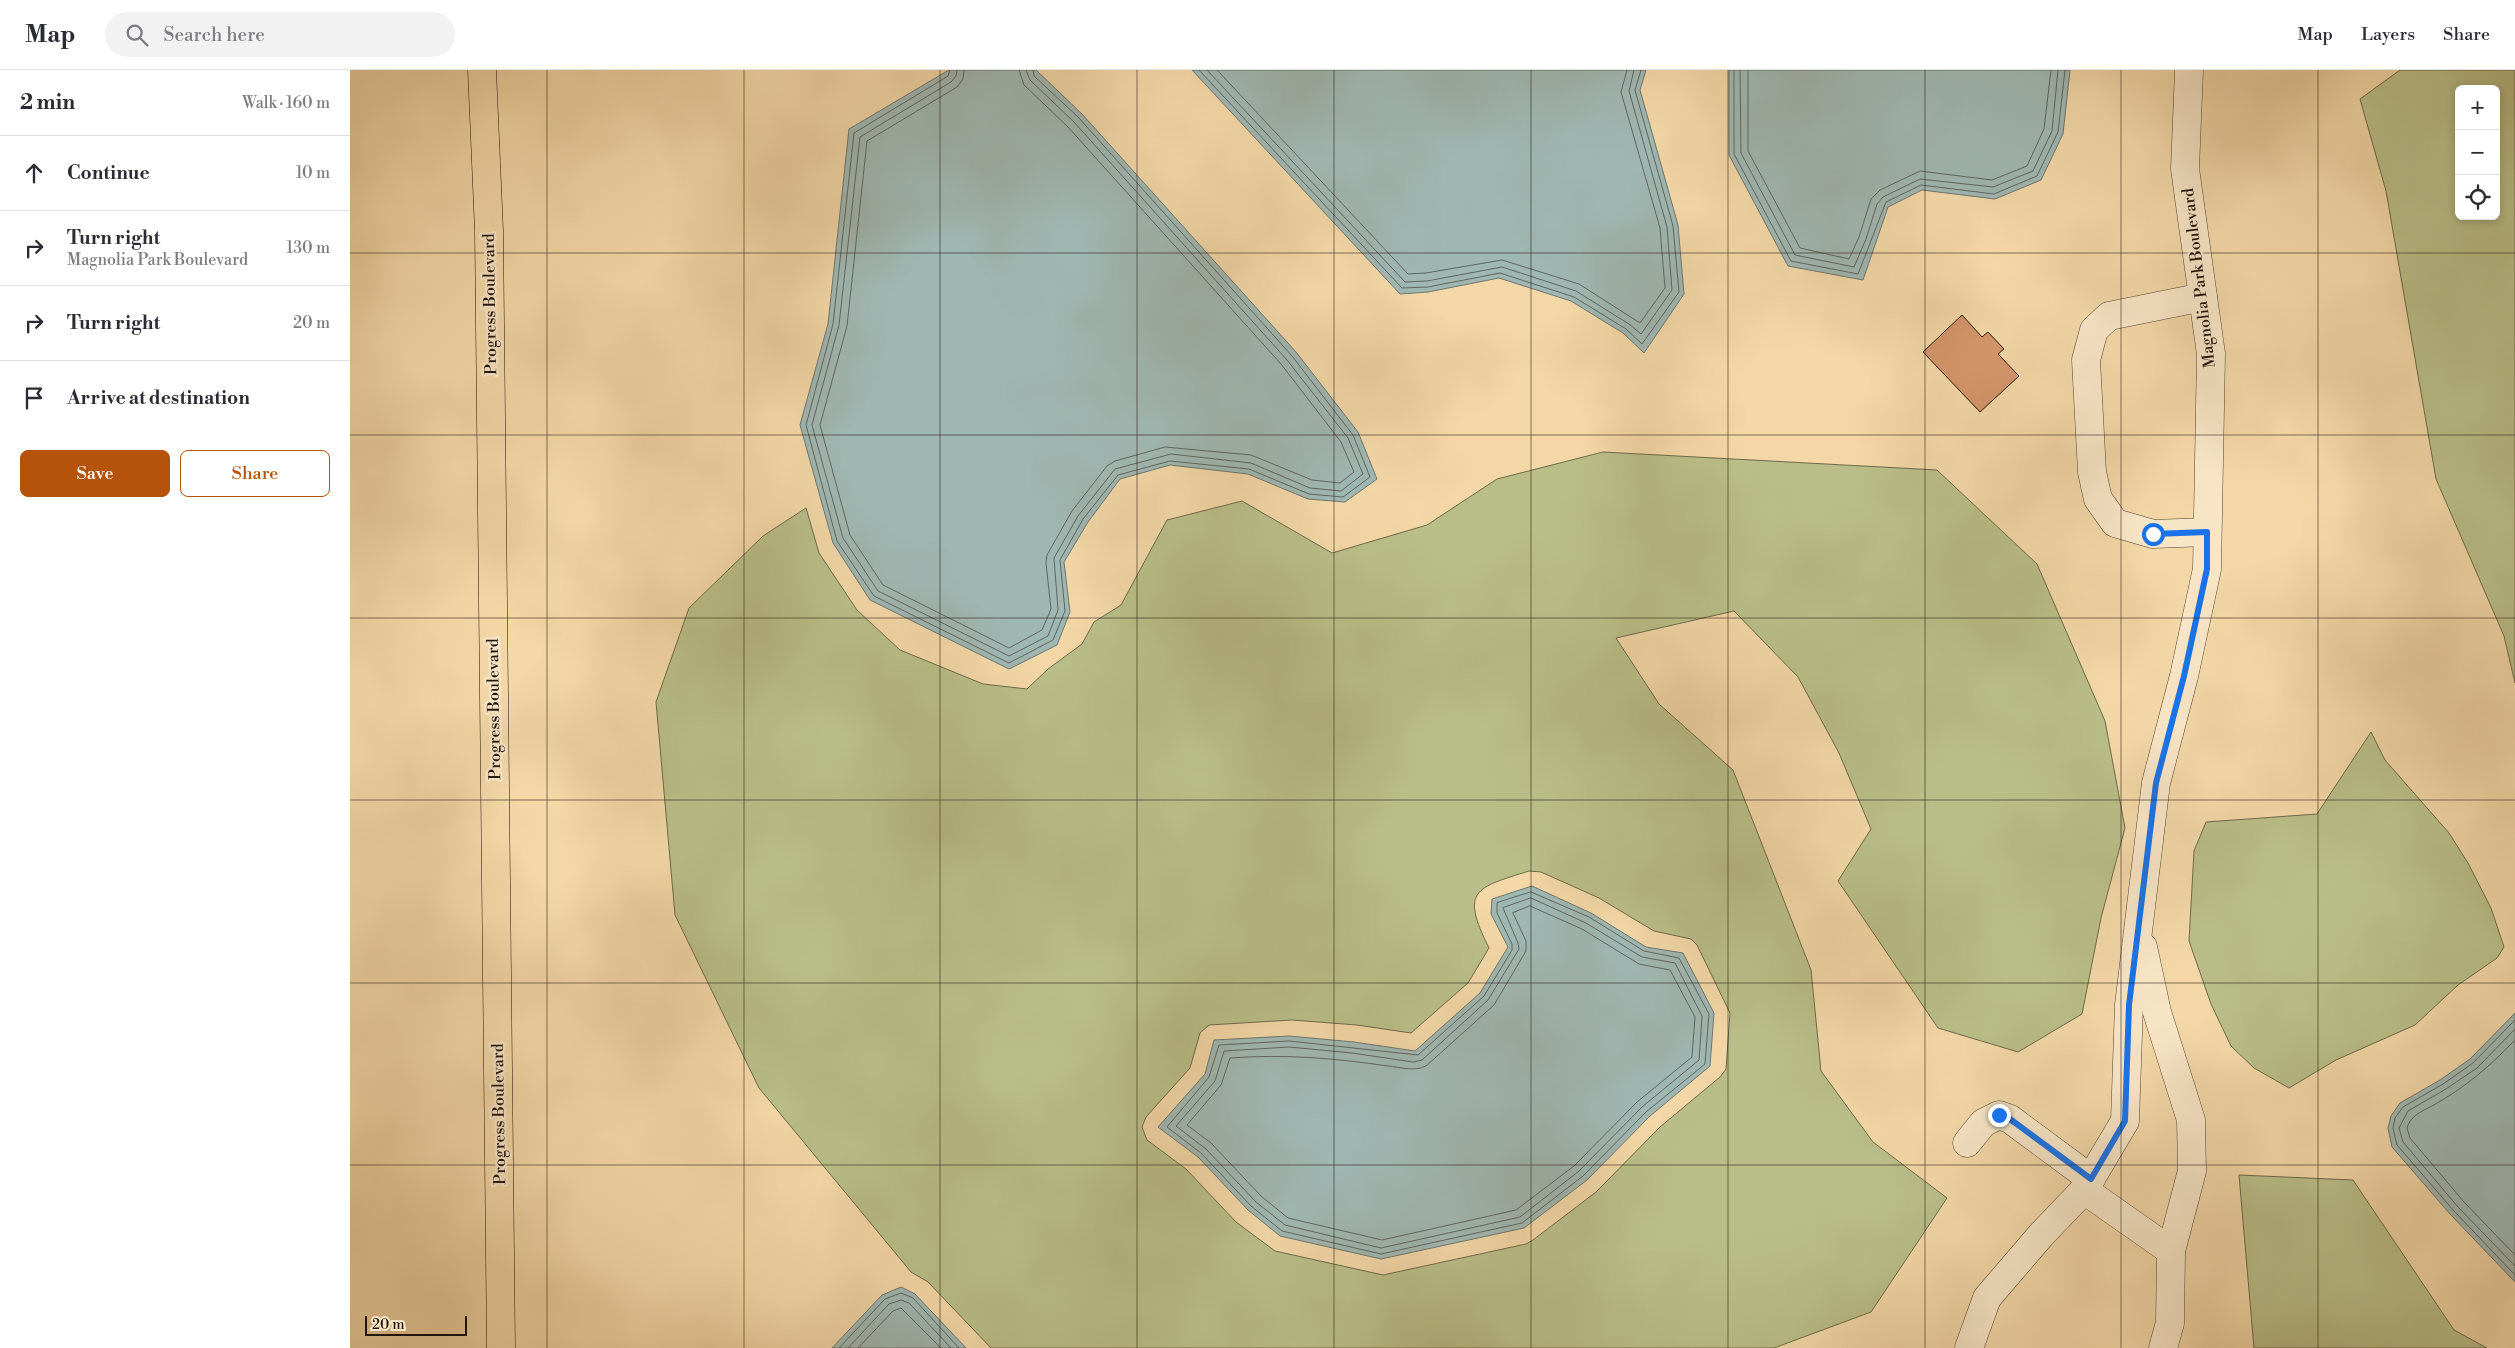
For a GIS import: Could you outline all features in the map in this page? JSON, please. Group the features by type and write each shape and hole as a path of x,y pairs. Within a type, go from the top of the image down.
{"main road":[{"name":"Progress Boulevard","path":"482,70 489,231 501,1348"}],"street":[{"name":"Magnolia Park Boulevard","path":"1969,1348 1987,1298 2087,1185 2125,1121 2129,1005 2156,783 2184,676 2207,569 2211,354 2186,169 2189,70"},
{"path":"2203,297 2109,316 2094,330 2086,360 2092,472 2098,499 2115,523 2153,534 2207,532"},
{"name":"Magnolia Park Boulevard","path":"2139,929 2157,1012 2191,1120 2192,1171 2171,1251 2170,1323 2163,1348"},
{"path":"1968,1143 1983,1123 1999,1115 2010,1119 2087,1185 2171,1251"}],"green space":[{"path":"2400,70 2515,70 2515,683 2504,636 2436,479 2386,191 2360,99"},
{"path":"1603,452 1937,470 2037,564 2105,721 2125,828 2101,918 2082,1014 2018,1052 1938,1028 1838,881 1871,829 1839,753 1798,677 1734,611 1616,638 1659,704 1733,770 1811,970 1821,1071 1873,1142 1947,1198 1871,1312 1774,1348 991,1348 928,1282 911,1272 759,1088 675,915 656,702 689,608 763,536 806,508 819,553 857,610 900,650 983,684 1027,689 1048,669 1082,644 1094,622 1121,605 1167,520 1242,501 1332,553 1427,525 1497,479","holes":["1529,871 1541,872 1599,898 1654,931 1691,939 1697,945 1730,1013 1726,1069 1720,1077 1660,1127 1596,1192 1533,1240 1526,1244 1383,1275 1275,1251 1236,1222 1186,1169 1147,1140 1142,1127 1146,1117 1190,1068 1200,1033 1209,1025 1292,1020 1357,1025 1411,1033 1468,983 1489,948 1475,914 1475,903 1478,894 1496,882"]},
{"path":"2371,732 2385,760 2449,833 2468,863 2491,908 2504,947 2497,958 2458,985 2415,1025 2336,1060 2289,1088 2254,1068 2231,1046 2211,1004 2189,941 2194,851 2206,822 2317,814"},
{"path":"2239,1175 2353,1180 2454,1330 2487,1348 2254,1348"}],"water":[{"path":"949,70 1036,70 1082,114 1296,352 1358,432 1377,479 1345,502 1308,499 1248,474 1170,465 1120,479 1088,522 1064,562 1070,612 1057,645 1009,669 870,600 833,543 800,425 828,324 849,129"},
{"path":"1192,70 1646,70 1640,90 1678,225 1684,294 1644,353 1623,333 1571,301 1499,278 1428,292 1400,294"},
{"path":"1729,70 2070,70 2063,134 2041,180 1995,199 1922,190 1888,207 1863,280 1788,266 1729,155"},
{"path":"1532,886 1591,913 1646,947 1683,953 1714,1013 1710,1066 1650,1116 1587,1180 1524,1228 1381,1259 1280,1236 1248,1210 1198,1157 1158,1127 1205,1074 1214,1040 1289,1036 1354,1042 1415,1051 1480,993 1508,947 1491,914 1492,899"},
{"path":"2515,1013 2515,1282 2450,1214 2392,1147 2388,1128 2391,1116 2400,1103 2440,1080 2470,1059"},
{"path":"901,1287 915,1294 966,1348 832,1348 882,1295"}],"building":[{"path":"1962,315 1982,337 1988,332 2004,349 1998,354 2019,376 1980,412 1923,352"}],"route":[{"path":"1999,1115 2010,1119 2091,1179 2125,1121 2129,1005 2156,783 2184,676 2207,569 2207,532 2153,534"}]}
